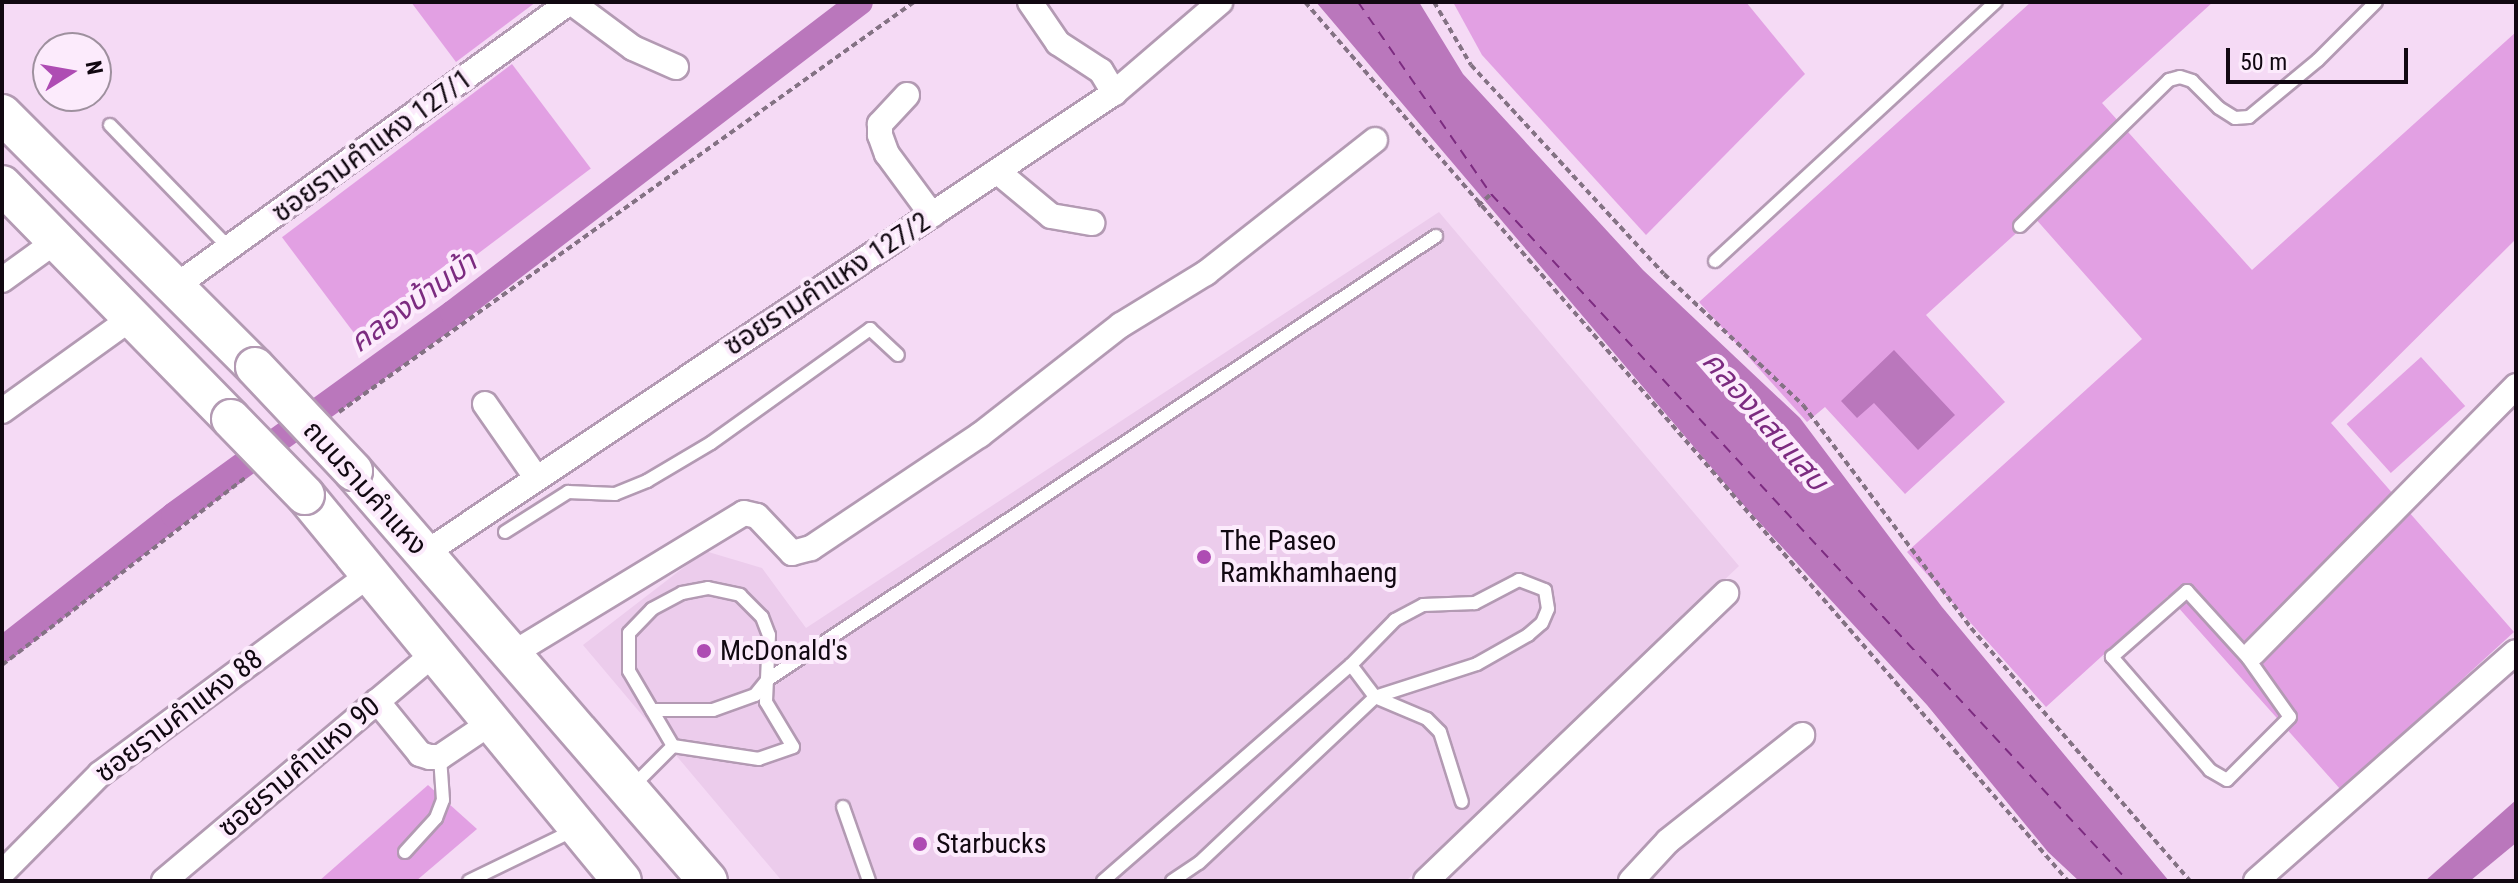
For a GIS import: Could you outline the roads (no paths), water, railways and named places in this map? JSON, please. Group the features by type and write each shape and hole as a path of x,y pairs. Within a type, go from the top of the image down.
{"main road":[{"name":"ถนนรามคำแหง","path":"2,114 255,367 353,471 708,881"},
{"name":"ถนนรามคำแหง","path":"2,185 305,495 489,724 622,881"}],"street":[{"path":"570,2 633,48 676,67"},
{"name":"ซอยรามคำแหง 127/1","path":"173,288 570,2"},
{"path":"1030,2 1058,43 1101,71 1114,93"},
{"name":"ซอยรามคำแหง 127/2","path":"424,554 535,476 1114,93 1216,4"},
{"path":"907,95 880,124 880,135 887,154 932,215"},
{"path":"512,654 744,513 757,516 792,553 811,548 980,435 1121,325 1217,265 1375,140"},
{"path":"998,172 1051,216 1092,223"},
{"path":"2,280 56,241"},
{"path":"2,411 130,319"},
{"path":"2250,656 2516,386"},
{"path":"485,404 535,476"},
{"name":"ซอยรามคำแหง 88","path":"5,865 100,774 369,575"},
{"path":"1426,881 1726,593"},
{"path":"2256,881 2516,652"},
{"name":"ซอยรามคำแหง 90","path":"164,881 434,654"},
{"path":"377,701 420,754 440,757 489,724"},
{"path":"1631,881 1668,841 1802,735"}],"lane":[{"path":"1715,261 1996,2"},
{"path":"2020,226 2169,80 2180,77 2192,81 2219,108 2235,118 2249,117 2376,2"},
{"path":"110,125 230,249"},
{"path":"652,710 737,704 755,695 767,680 1436,236"},
{"path":"505,532 568,492 615,494 647,481 711,443 870,329 898,355"},
{"path":"1103,881 1351,665 1395,620 1423,605 1475,603 1519,580 1545,590 1548,609 1542,623 1528,635 1477,664 1375,697 1199,863 1172,881"},
{"path":"696,589 740,595 762,617 769,635 766,702 793,747 759,759 673,746 629,671 629,633 668,599 696,589"},
{"path":"2187,591 2250,656 2288,711 2290,721 2227,780 2210,770 2112,657 2187,591"},
{"path":"1351,665 1375,697 1427,719 1440,732 1462,802"},
{"path":"628,790 673,746"},
{"path":"405,852 436,818 443,800 440,757"},
{"path":"843,807 869,881"},
{"path":"469,881 577,828"},
{"path":"501,867 507,881"}],"water":[{"name":"คลองแสนแสบ","path":"1316,2 1419,2 1463,74 1643,270 1800,418 1942,607 2169,881 2079,881 2048,852 1927,705 1739,500"},
{"path":"1894,350 1955,415 1918,450 1874,403 1857,418 1841,401"},
{"path":"2516,800 2516,843 2470,881 2425,881"}],"waterway":[{"name":"คลองบ้านม้า","path":"2,650 174,515 453,313 860,2"}],"place":[{"name":"The Paseo Ramkhamhaeng","path":"1204,557"},
{"name":"McDonald's","path":"704,651"},
{"name":"Starbucks","path":"920,844"}]}
